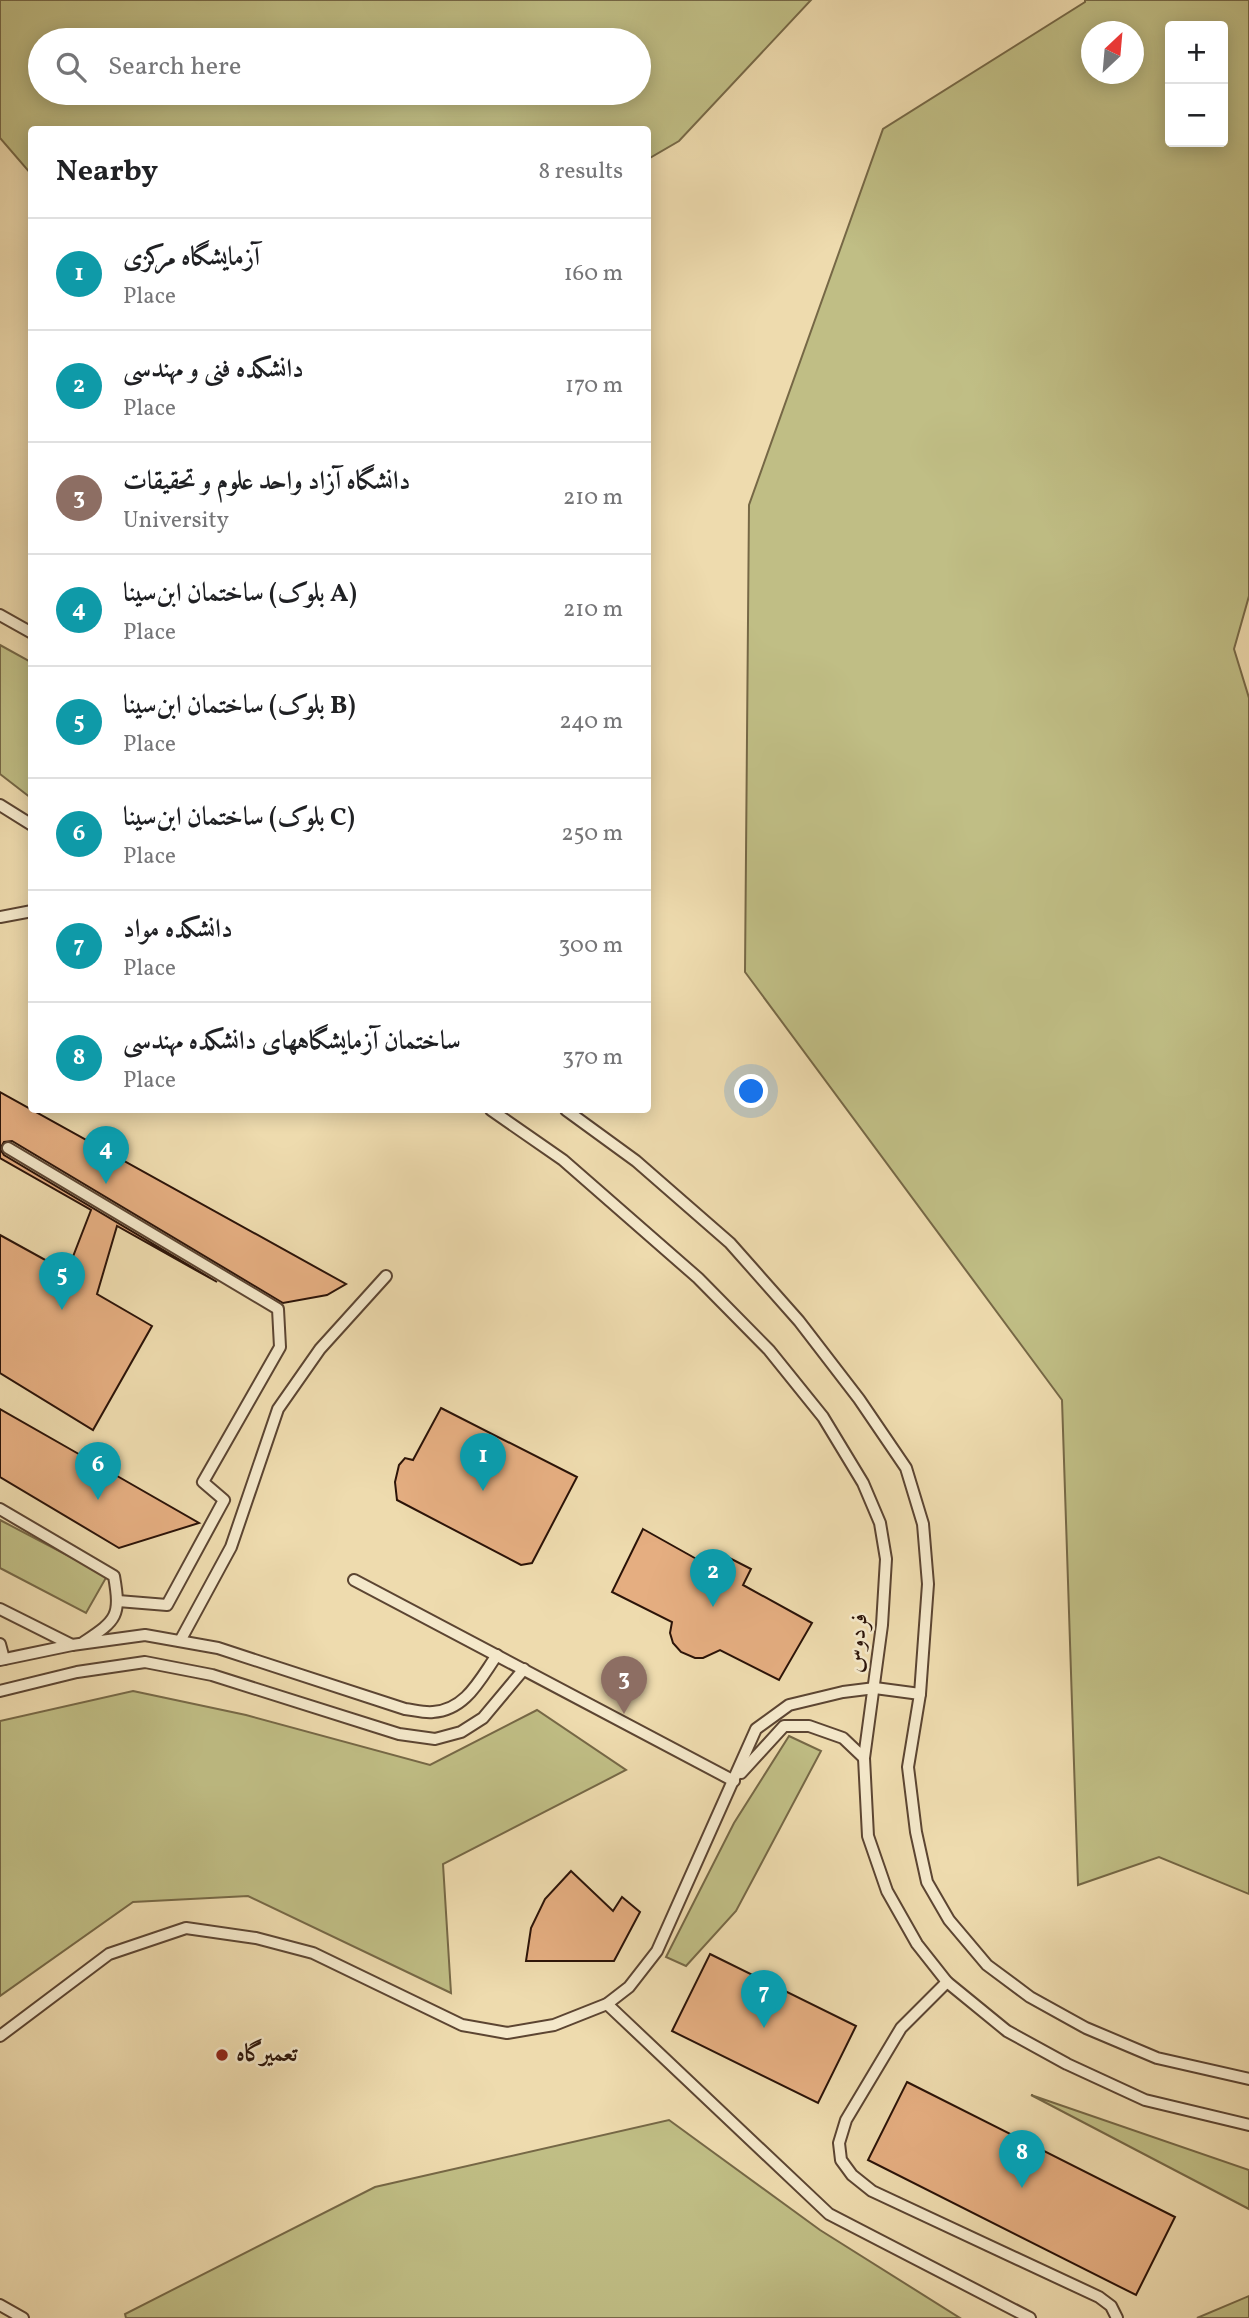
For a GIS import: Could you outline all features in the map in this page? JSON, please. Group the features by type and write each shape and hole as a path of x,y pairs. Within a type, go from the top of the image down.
{"lane":[{"path":"0,615 28,631"},
{"path":"0,805 28,822"},
{"path":"0,917 28,912"},
{"name":"فردوس","path":"495,1113 563,1160 698,1278 769,1350 823,1417 863,1483 880,1523 886,1559 882,1625 864,1758 868,1836 887,1891 917,1944 947,1982 1007,2031 1067,2064 1145,2099 1249,2125"},
{"path":"570,1113 636,1161 730,1243 799,1321 859,1399 906,1468 923,1524 927,1572 920,1694 908,1767 916,1832 927,1882 949,1920 987,1965 1030,1997 1086,2028 1157,2058 1249,2079"},
{"path":"8,1149 278,1309 280,1347 203,1482 224,1500 247,1499"},
{"path":"180,1641 231,1547 278,1409 320,1349 386,1276"},
{"path":"118,1601 167,1605 224,1500"},
{"path":"0,1509 114,1576 118,1601 110,1625 77,1645"},
{"path":"354,1580 734,1781"},
{"path":"0,1609 77,1645"},
{"path":"0,1644 2,1659 145,1635 218,1648 405,1709 434,1712 468,1698 497,1655"},
{"path":"0,1691 77,1672 145,1662 212,1675 399,1734 435,1739 461,1732 483,1718 523,1669"},
{"path":"0,2036 109,1954 186,1928 256,1938 313,1953 462,2025 507,2034 554,2025 607,2004 629,1987 657,1951 756,1729 789,1704 843,1692 875,1688 920,1694"},
{"path":"734,1781 784,1726 809,1726 843,1738 864,1758"},
{"path":"947,1982 901,2028 846,2119 839,2143 841,2160 852,2175 872,2191 1099,2297 1111,2306 1117,2318"},
{"path":"607,2004 829,2214 1030,2318"},
{"path":"0,2305 23,2318"}],"shaded area":[{"path":"0,0 811,0 679,141 651,157 651,126 28,126 28,171 0,138"},
{"path":"1085,0 1249,0 1249,596 1234,649 1249,698 1249,1894 1159,1857 1078,1885 1062,1400 745,972 749,505 883,129"},
{"path":"0,645 28,660 28,796 0,774"},
{"path":"0,1520 107,1576 86,1613 0,1568"},
{"path":"133,1691 246,1715 430,1765 537,1710 626,1770 443,1864 451,1993 248,1896 133,1902 0,1996 0,1721"},
{"path":"789,1736 821,1751 736,1911 686,1966 666,1957 734,1823"},
{"path":"1031,2095 1249,2170 1249,2209"},
{"path":"669,2120 820,2230 960,2318 126,2318 125,2314 375,2187"},
{"path":"1249,2296 1249,2318 1197,2318"}],"building":[{"path":"0,1092 28,1108 28,1113 38,1113 346,1284 327,1295 283,1303 12,1141 4,1142 0,1149"},
{"path":"0,1149 4,1155 217,1282 117,1226 97,1294 152,1326 93,1430 0,1373 0,1235 67,1272 91,1210 0,1158"},
{"path":"441,1408 577,1477 532,1563 521,1565 397,1500 395,1482 399,1465 405,1458 413,1460"},
{"path":"0,1409 199,1523 119,1548 0,1477"},
{"path":"643,1529 709,1566 718,1552 751,1569 743,1585 812,1623 779,1680 720,1650 703,1658 695,1658 681,1652 673,1643 670,1633 672,1622 612,1592"},
{"path":"571,1871 613,1911 622,1897 640,1912 614,1961 526,1961 531,1928 545,1899"},
{"path":"710,1954 856,2026 818,2103 672,2031"},
{"path":"907,2082 1175,2217 1136,2295 868,2160"}],"place":[{"name":"ساختمان ابن‌سینا (بلوک A)","path":"106,1184"},
{"name":"ساختمان ابن‌سینا (بلوک B)","path":"62,1310"},
{"name":"آزمایشگاه مرکزی","path":"483,1491"},
{"name":"ساختمان ابن‌سینا (بلوک C)","path":"98,1500"},
{"name":"دانشکده فنی و مهندسی","path":"713,1607"},
{"name":"دانشگاه آزاد واحد علوم و تحقیقات","path":"624,1714"},
{"name":"دانشکده مواد","path":"764,2028"},
{"name":"تعمیرگاه","path":"222,2055"},
{"name":"ساختمان آزمایشگاههای دانشکده مهندسی","path":"1022,2188"}]}
